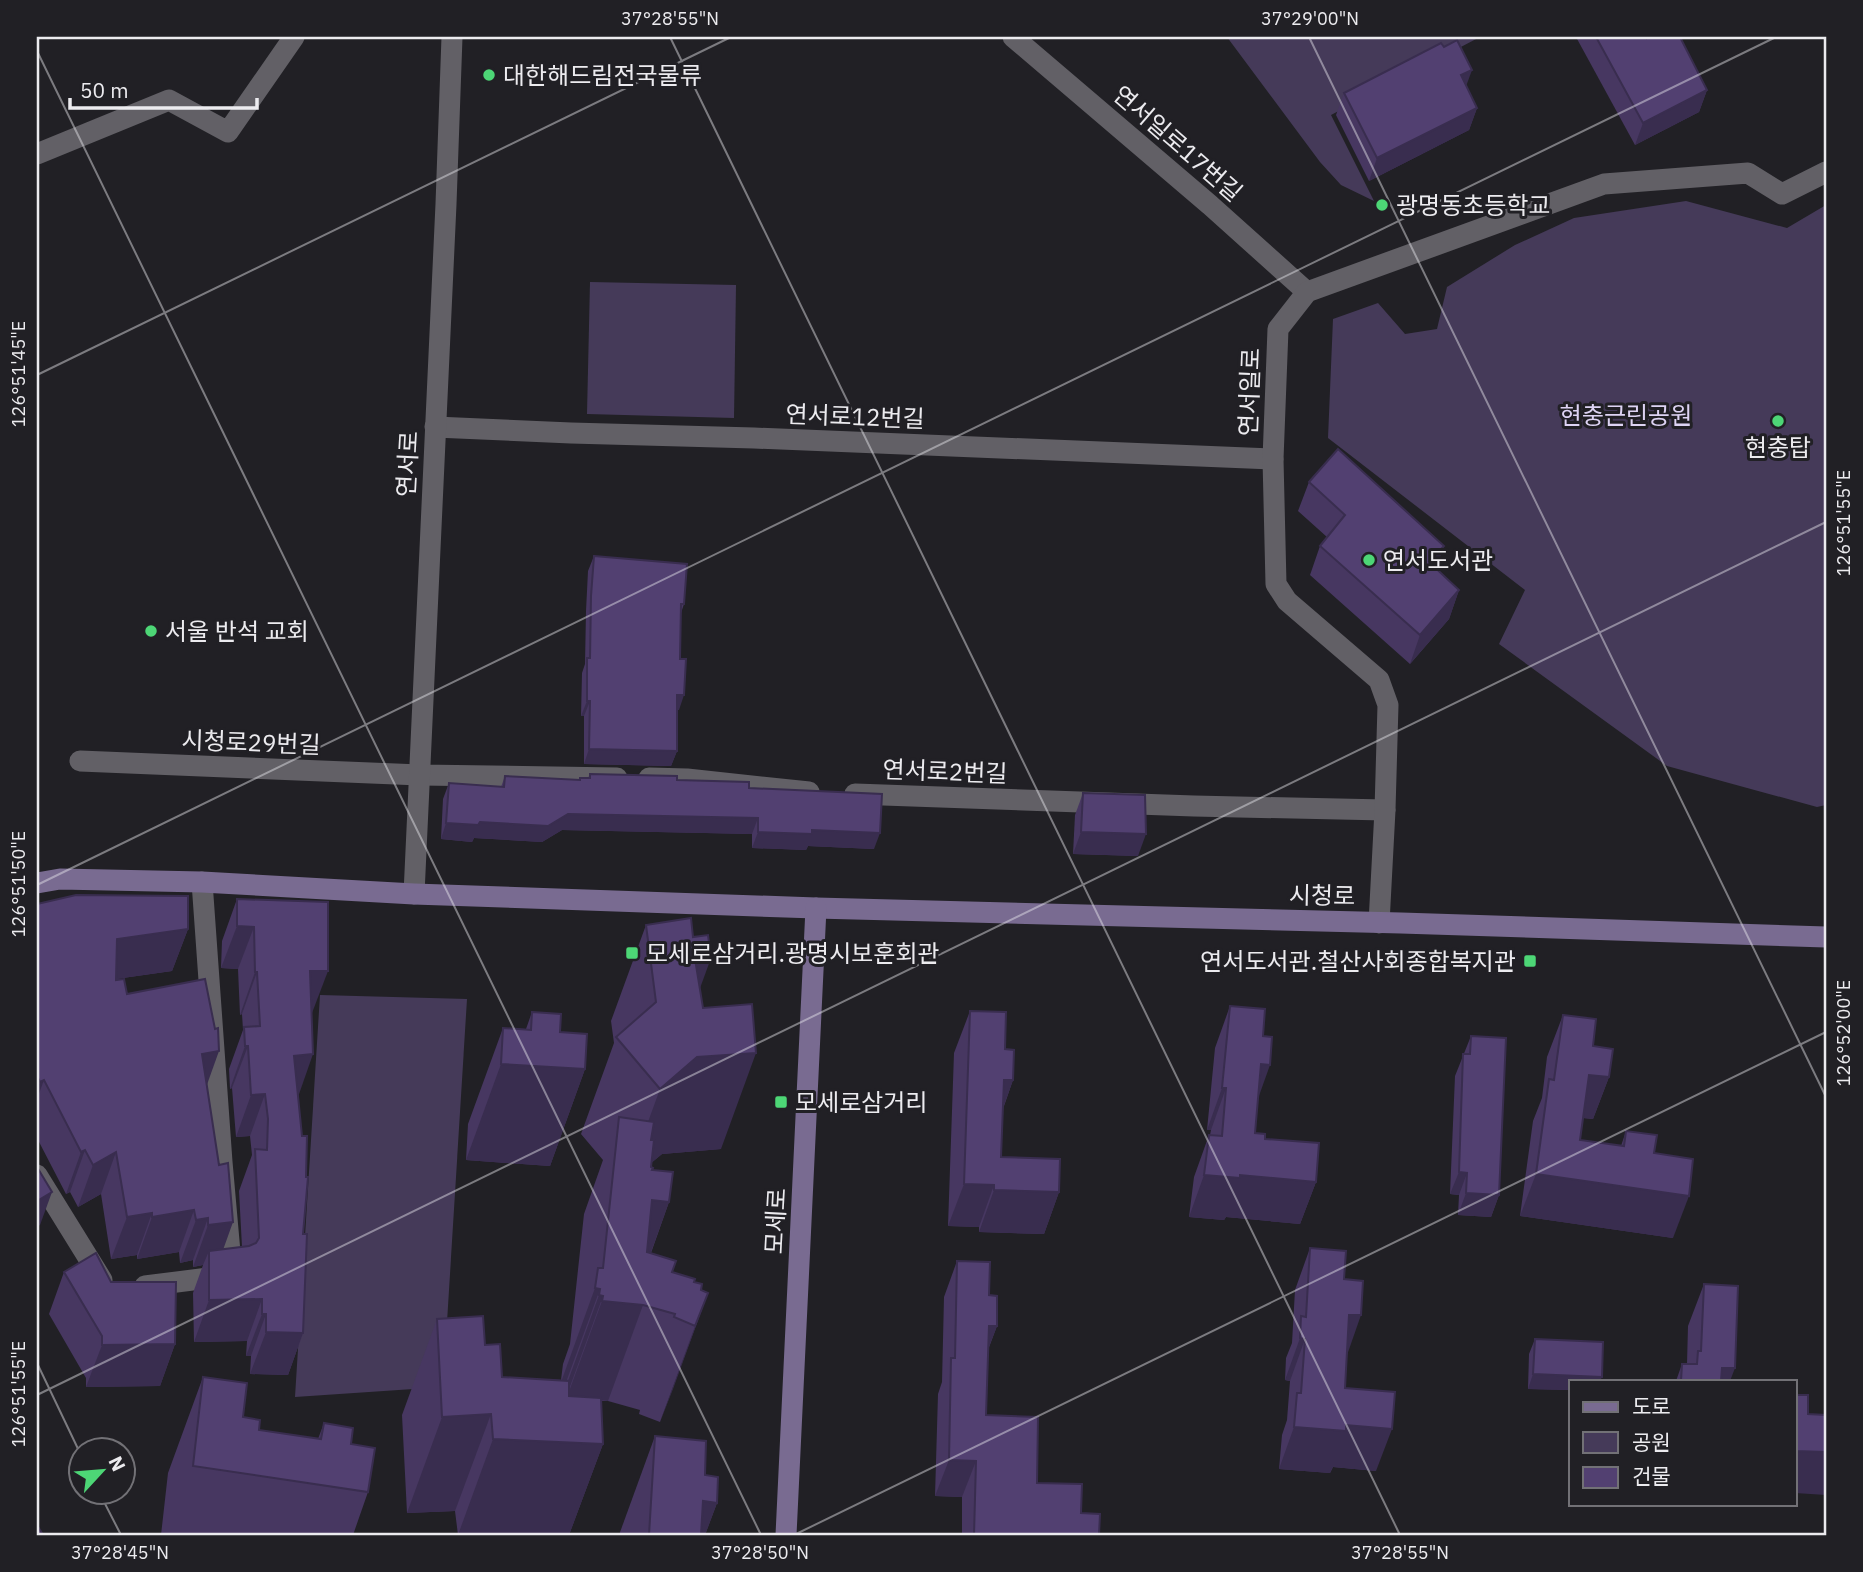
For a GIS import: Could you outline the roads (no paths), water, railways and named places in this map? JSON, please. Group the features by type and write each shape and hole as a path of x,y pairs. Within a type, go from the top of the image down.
{"main road":[{"name":"시청로","path":"37,883 60,879 202,882 414,894 816,908 1826,937"},
{"name":"모세로","path":"786,1535 816,908"}],"street":[{"path":"37,154 169,100 228,132 294,37"},
{"name":"연서로","path":"414,894 452,37"},
{"name":"연서일로17번길","path":"1013,37 1210,205 1307,292"},
{"path":"1307,292 1604,184 1748,173 1782,194 1826,172"},
{"name":"연서일로","path":"1307,292 1278,329 1273,459 1276,584 1287,601 1379,680 1388,705 1379,923"},
{"name":"연서로12번길","path":"435,427 1273,459"},
{"name":"시청로29번길","path":"80,761 419,775"},
{"name":"연서로2번길","path":"419,775 687,779 818,793 1385,810"},
{"path":"37,1175 109,1291 232,1275 202,882"}],"place":[{"name":"대한해드림전국물류","path":"489,75"},
{"name":"광명동초등학교","path":"1382,205"},
{"name":"현충탑","path":"1778,421"},
{"name":"연서도서관","path":"1369,560"},
{"name":"서울 반석 교회","path":"151,631"},
{"name":"모세로삼거리.광명시보훈회관","path":"632,953"},
{"name":"연서도서관.철산사회종합복지관","path":"1530,961"},
{"name":"모세로삼거리","path":"781,1102"}],"park label":[{"name":"현충근린공원","path":"1626,415"}]}
